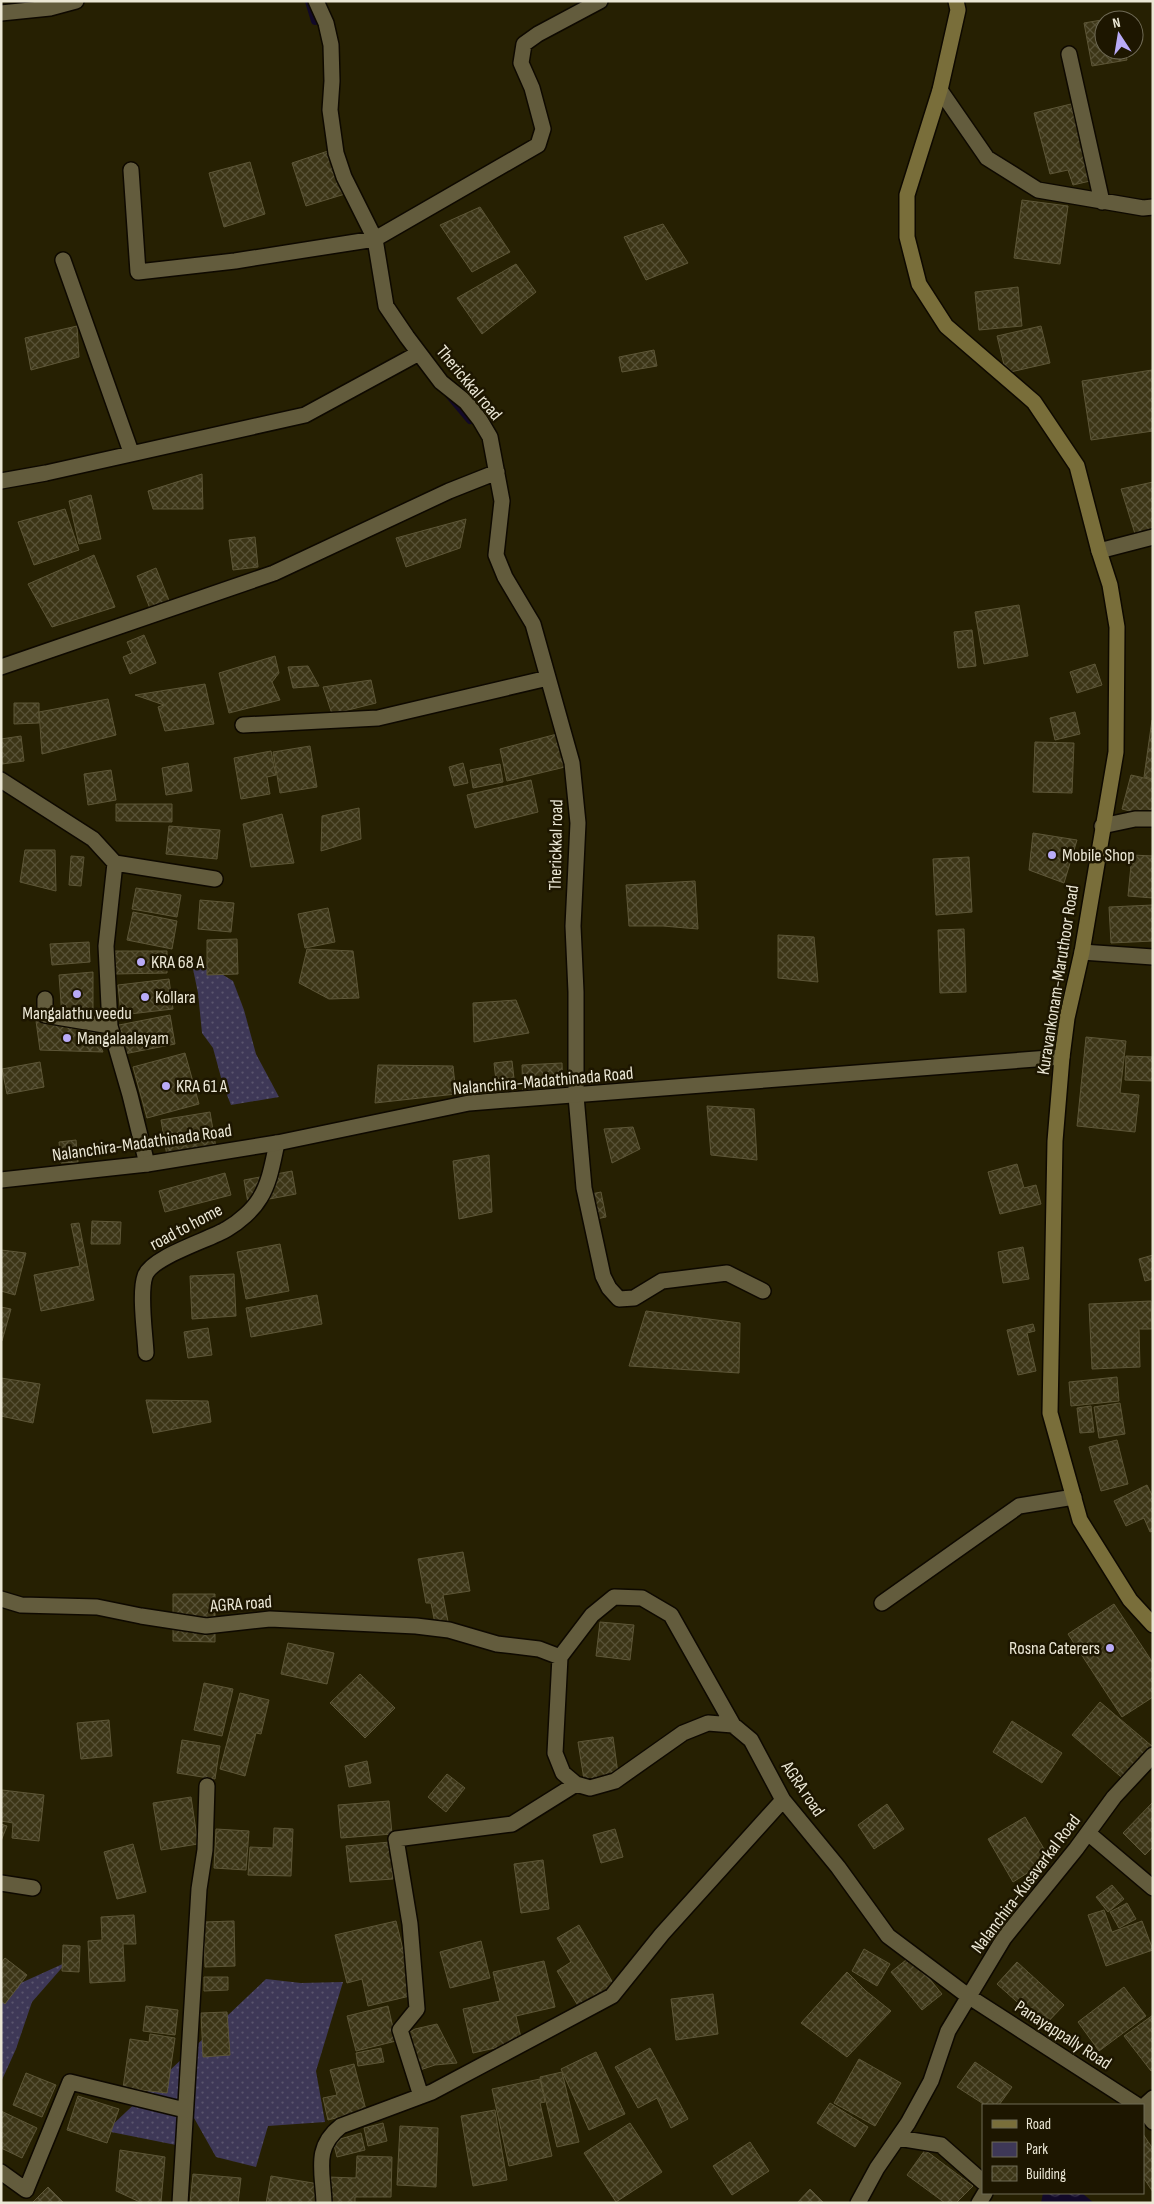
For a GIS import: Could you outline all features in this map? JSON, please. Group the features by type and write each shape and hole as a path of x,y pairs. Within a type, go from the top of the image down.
{"main road":[{"name":"Kuravankonam-Maruthoor Road","path":"956,1 958,10 940,90 907,195 907,237 919,284 946,326 1034,402 1077,466 1099,551 1110,584 1117,627 1116,752 1082,952 1067,1018 1062,1057 1055,1141 1050,1413 1080,1520 1130,1600 1153,1625"}],"street":[{"path":"1,13 50,8 76,1"},
{"name":"Therickkal road","path":"316,1 326,23 331,45 332,81 330,110 336,153 344,177 375,239 386,306 441,382 466,402 490,437 502,501 496,555 505,577 533,624 572,764 578,824 573,926 576,992 576,1096 586,1196 603,1276 609,1288 620,1299 634,1298 662,1281 727,1273 763,1291"},
{"path":"131,170 138,272 235,261 375,239 538,145 543,129 532,88 521,63 524,44 538,34 600,1"},
{"path":"1069,54 1102,202"},
{"path":"940,90 987,158 1038,190 1142,208 1153,207"},
{"path":"63,260 131,452"},
{"path":"1,481 305,415 419,353"},
{"path":"1,668 274,573 449,491 497,472"},
{"path":"1099,551 1153,537"},
{"path":"243,725 378,718 548,678"},
{"path":"1,780 93,839 115,863 215,879"},
{"path":"1102,826 1135,819 1153,819"},
{"path":"115,863 106,946 110,1026 147,1164"},
{"path":"1082,952 1153,957"},
{"path":"45,998 45,1015 110,1026"},
{"name":"Nalanchira-Madathinada Road","path":"1,1180 147,1164 277,1143 469,1103 1062,1057"},
{"name":"road to home","path":"146,1352 143,1292 147,1272 156,1262 228,1229 248,1212 260,1198 268,1180 277,1143"},
{"path":"882,1603 1019,1506 1074,1497"},
{"name":"AGRA road","path":"1,1599 21,1605 97,1607 206,1626 270,1619 416,1626 449,1630 497,1644 539,1649 560,1657 592,1614 614,1597 642,1598 671,1615 733,1725 751,1740 783,1800 838,1867 888,1936 968,1996"},
{"path":"560,1657 555,1753 563,1773 576,1784 590,1788 615,1781 683,1733 708,1724 733,1725"},
{"name":"Nalanchira-Kusavarkal Road","path":"858,2203 931,2081 948,2031 1004,1938 1114,1798 1153,1755"},
{"path":"421,2096 400,2030 417,2009 410,1924 396,1839 512,1824 576,1784"},
{"path":"180,2203 199,1889 205,1850 207,1786"},
{"path":"324,2203 321,2151 330,2135 341,2126 432,2092 612,1996 662,1934 783,1800"},
{"path":"1088,1833 1153,1888"},
{"path":"1,1883 33,1888"},
{"name":"Panayappally Road","path":"968,1996 1135,2104"},
{"path":"1,2172 26,2190 70,2082 185,2110"},
{"path":"1144,2107 1153,2098"},
{"path":"1144,2109 1153,2122"},
{"path":"898,2138 941,2146 982,2181"}],"green space":[{"path":"207,965 233,981 244,1010 256,1054 279,1097 231,1105 223,1085 213,1048 202,1033 198,993 193,969"},
{"path":"67,1962 32,2002 16,2049 1,2082 1,1992"},
{"path":"266,1979 301,1983 343,1982 316,2071 325,2122 268,2126 256,2167 216,2157 194,2118 176,2145 106,2131"}],"water":[{"path":"1043,2194 1083,2194 1094,2203 1041,2203"}],"building":[{"path":"1094,21 1094,60 1127,60 1092,66 1084,23"},
{"path":"1071,104 1090,181 1073,185 1068,170 1050,174 1034,113"},
{"path":"331,150 345,194 306,206 292,163"},
{"path":"250,162 265,214 224,227 209,173"},
{"path":"1022,200 1068,206 1060,264 1014,258"},
{"path":"480,207 510,252 472,272 440,225"},
{"path":"663,224 688,263 646,280 624,237"},
{"path":"516,264 536,292 482,334 457,298"},
{"path":"1018,287 1022,326 979,330 975,292"},
{"path":"77,326 79,357 31,370 25,338"},
{"path":"1041,326 1050,363 1006,373 997,336"},
{"path":"654,350 657,366 622,372 619,357"},
{"path":"1152,370 1153,431 1091,440 1082,381"},
{"path":"202,474 203,509 153,509 148,491"},
{"path":"1153,482 1153,533 1136,537 1121,489"},
{"path":"91,495 101,539 79,544 69,501"},
{"path":"65,509 79,550 34,565 18,522"},
{"path":"466,519 460,548 406,567 396,538"},
{"path":"255,537 258,567 233,570 229,540"},
{"path":"94,555 115,607 52,627 28,584"},
{"path":"156,568 170,603 151,611 137,576"},
{"path":"1019,605 1028,656 984,664 975,612"},
{"path":"972,630 976,666 958,668 954,632"},
{"path":"144,635 156,663 130,674 123,657 132,653 127,642"},
{"path":"275,656 279,673 272,682 280,700 229,713 219,673"},
{"path":"1095,664 1102,685 1077,693 1070,672"},
{"path":"308,666 319,686 293,688 288,667"},
{"path":"371,680 376,703 332,714 323,687"},
{"path":"205,684 214,724 165,731 158,707 164,705 135,695"},
{"path":"108,699 116,735 42,754 39,712"},
{"path":"14,703 39,703 39,723 14,724"},
{"path":"1075,712 1080,734 1055,740 1050,718"},
{"path":"1153,720 1153,779 1144,777"},
{"path":"557,734 565,767 507,781 500,749"},
{"path":"21,736 24,761 2,764 1,739"},
{"path":"1035,742 1074,743 1072,793 1033,792"},
{"path":"310,746 317,787 280,793 273,752"},
{"path":"271,751 276,775 267,777 270,794 241,799 234,758"},
{"path":"188,763 192,791 166,795 162,768"},
{"path":"463,763 468,783 454,786 449,767"},
{"path":"500,764 503,782 473,788 470,770"},
{"path":"111,770 116,800 88,805 84,774"},
{"path":"1131,775 1153,780 1153,817 1122,809"},
{"path":"531,780 538,812 475,828 467,795"},
{"path":"116,804 172,804 172,822 116,821"},
{"path":"359,808 361,839 321,851 322,816"},
{"path":"282,814 294,863 251,867 243,824"},
{"path":"169,826 220,830 217,859 166,854"},
{"name":"Mobile Shop","path":"1033,833 1077,840 1064,883 1029,870"},
{"path":"25,850 55,850 56,891 20,882"},
{"path":"1132,855 1153,856 1153,898 1128,896"},
{"path":"71,856 84,857 81,886 69,885"},
{"path":"969,857 972,912 936,915 933,859"},
{"path":"695,881 698,929 629,926 626,885"},
{"path":"136,888 181,895 177,917 132,909"},
{"path":"200,900 234,903 231,932 198,929"},
{"path":"1153,905 1153,941 1111,943 1109,907"},
{"path":"328,908 335,942 305,948 298,914"},
{"path":"133,912 177,921 172,949 127,940"},
{"path":"964,929 966,992 940,993 938,930"},
{"path":"778,935 814,937 818,982 778,978"},
{"path":"237,939 238,974 207,975 207,940"},
{"path":"89,942 90,962 52,965 50,944"},
{"path":"307,949 353,951 359,998 329,999 299,983"},
{"name":"KRA 68 A","path":"115,951 167,951 167,973 115,974"},
{"name":"Mangalathu veedu","path":"93,972 93,1014 62,1016 59,975"},
{"name":"Kollara","path":"169,979 173,1009 121,1015 118,985"},
{"path":"516,1000 529,1033 474,1042 473,1003"},
{"path":"170,1015 175,1044 124,1054 119,1025"},
{"name":"Mangalaalayam","path":"36,1021 91,1025 103,1052 40,1050"},
{"path":"1086,1037 1126,1041 1120,1093 1139,1095 1135,1132 1077,1126"},
{"name":"KRA 61 A","path":"185,1053 199,1104 147,1118 133,1067"},
{"path":"1126,1056 1153,1057 1153,1081 1125,1080"},
{"path":"512,1061 516,1096 498,1098 494,1063"},
{"path":"40,1062 44,1087 7,1094 2,1069"},
{"path":"562,1063 563,1095 523,1096 522,1065"},
{"path":"378,1065 453,1066 456,1094 375,1103"},
{"path":"707,1106 754,1109 757,1160 711,1155"},
{"path":"210,1112 216,1148 167,1156 161,1120"},
{"path":"633,1127 640,1149 612,1163 604,1129"},
{"path":"76,1140 78,1162 61,1163 59,1142"},
{"path":"489,1155 492,1212 459,1219 453,1161"},
{"path":"1017,1164 1024,1188 1036,1185 1041,1204 1000,1214 988,1172"},
{"path":"292,1171 296,1194 248,1203 244,1180"},
{"path":"225,1173 231,1195 165,1212 159,1191"},
{"path":"601,1192 606,1217 591,1220 586,1195"},
{"path":"92,1221 121,1222 120,1244 91,1244"},
{"path":"79,1223 94,1300 41,1311 34,1275 80,1266 71,1224"},
{"path":"280,1244 289,1291 246,1299 237,1252"},
{"path":"1023,1247 1029,1279 1003,1283 998,1252"},
{"path":"1,1250 26,1253 15,1295 1,1291"},
{"path":"1153,1255 1153,1279 1145,1281 1139,1259"},
{"path":"234,1274 236,1316 192,1319 190,1276"},
{"path":"317,1295 322,1324 251,1337 246,1308"},
{"path":"1151,1301 1152,1329 1139,1329 1140,1367 1092,1369 1089,1304"},
{"path":"1,1307 11,1309 2,1341 1,1341"},
{"path":"646,1311 740,1323 739,1373 629,1366"},
{"path":"1033,1324 1035,1331 1027,1333 1036,1371 1018,1375 1007,1330"},
{"path":"208,1328 212,1355 188,1358 184,1332"},
{"path":"1117,1377 1119,1401 1071,1406 1069,1382"},
{"path":"1,1378 40,1384 33,1423 1,1416"},
{"path":"146,1400 208,1401 211,1422 153,1433"},
{"path":"1120,1403 1125,1434 1099,1438 1094,1407"},
{"path":"1091,1406 1094,1432 1080,1433 1077,1408"},
{"path":"1117,1440 1128,1484 1101,1491 1089,1447"},
{"path":"1147,1485 1153,1497 1153,1531 1150,1532 1144,1518 1126,1526 1114,1501"},
{"path":"463,1552 470,1591 443,1595 450,1632 437,1634 431,1603 426,1603 418,1559"},
{"path":"173,1594 215,1594 215,1642 173,1641"},
{"name":"Rosna Caterers","path":"1114,1604 1153,1663 1153,1697 1122,1717 1068,1634"},
{"path":"600,1622 634,1625 630,1660 596,1656"},
{"path":"288,1643 334,1653 327,1684 281,1674"},
{"path":"360,1674 395,1708 365,1738 330,1703"},
{"path":"204,1683 233,1689 222,1736 194,1730"},
{"path":"240,1693 269,1700 261,1734 256,1733 245,1776 220,1769"},
{"path":"1100,1702 1153,1747 1153,1751 1126,1781 1072,1735"},
{"path":"109,1720 112,1756 81,1759 77,1723"},
{"path":"1012,1721 1062,1753 1042,1783 993,1752"},
{"path":"613,1737 619,1781 585,1786 578,1742"},
{"path":"182,1740 220,1746 215,1779 177,1773"},
{"path":"367,1761 371,1783 349,1787 345,1766"},
{"path":"447,1774 465,1788 446,1812 428,1797"},
{"path":"2,1790 44,1795 39,1841 12,1838 13,1823 1,1821"},
{"path":"191,1797 198,1844 161,1850 153,1803"},
{"path":"389,1801 392,1834 341,1838 338,1805"},
{"path":"1153,1802 1153,1847 1145,1855 1123,1833"},
{"path":"887,1804 904,1829 874,1849 858,1825"},
{"path":"1025,1817 1050,1859 1013,1882 988,1839"},
{"path":"1,1824 7,1826 1,1841"},
{"path":"274,1828 293,1829 291,1876 248,1875 250,1847 273,1848"},
{"path":"216,1829 249,1831 246,1870 214,1868"},
{"path":"615,1829 623,1857 601,1863 593,1835"},
{"path":"390,1842 393,1879 350,1882 346,1846"},
{"path":"133,1844 146,1892 117,1899 104,1852"},
{"path":"543,1860 549,1909 521,1913 514,1864"},
{"path":"1112,1885 1124,1899 1108,1912 1096,1897"},
{"path":"1127,1903 1136,1919 1119,1928 1110,1912"},
{"path":"1104,1910 1112,1932 1142,1921 1153,1950 1106,1966 1088,1915"},
{"path":"134,1915 136,1944 123,1944 125,1981 90,1983 88,1941 102,1940 101,1917"},
{"path":"234,1921 235,1966 205,1967 204,1922"},
{"path":"396,1921 414,1995 368,2006 362,1979 347,1983 335,1935"},
{"path":"579,1925 616,1988 580,2009 557,1971 571,1962 557,1938"},
{"path":"481,1941 490,1978 450,1988 440,1952"},
{"path":"63,1945 80,1946 79,1972 62,1971"},
{"path":"864,1949 890,1964 877,1986 852,1971"},
{"path":"911,1956 942,1994 922,2010 891,1972"},
{"path":"5,1958 27,1975 5,2004 1,2001 1,1963"},
{"path":"544,1961 555,2007 516,2016 522,2042 473,2053 463,2009 500,2001 493,1972"},
{"path":"1017,1962 1064,2005 1044,2026 997,1984"},
{"path":"847,1972 866,1991 891,2011 847,2057 801,2023"},
{"path":"204,1977 228,1977 228,1990 204,1991"},
{"path":"1124,1987 1146,2016 1099,2051 1078,2022"},
{"path":"713,1994 718,2034 676,2040 671,1999"},
{"path":"146,2006 178,2010 175,2035 143,2031"},
{"path":"388,2006 396,2041 356,2051 347,2016"},
{"path":"227,2012 230,2055 203,2057 201,2013"},
{"path":"1153,2015 1153,2070 1151,2071 1124,2036"},
{"path":"437,2024 457,2063 435,2065 417,2071 404,2035 415,2029"},
{"path":"150,2034 175,2038 167,2093 123,2088 130,2039 149,2042"},
{"path":"381,2048 384,2062 358,2066 356,2053"},
{"path":"650,2048 688,2119 671,2128 657,2098 638,2108 615,2067"},
{"path":"596,2052 625,2114 589,2130 561,2069"},
{"path":"859,2059 901,2083 875,2126 834,2103"},
{"path":"975,2062 1012,2087 1000,2104 983,2104 957,2087"},
{"path":"354,2064 366,2110 328,2120 323,2098 337,2095 330,2070"},
{"path":"562,2072 579,2142 557,2147 540,2077"},
{"path":"26,2073 56,2085 42,2117 13,2105"},
{"path":"540,2079 545,2102 540,2103 552,2156 509,2166 492,2089"},
{"path":"78,2096 119,2109 107,2143 67,2130"},
{"path":"830,2103 868,2127 855,2147 817,2123"},
{"path":"495,2110 507,2180 473,2186 461,2116"},
{"path":"1,2111 37,2128 22,2158 1,2148"},
{"path":"383,2123 387,2141 368,2146 364,2128"},
{"path":"630,2123 662,2172 616,2202 584,2153"},
{"path":"400,2126 438,2128 436,2187 397,2185"},
{"path":"361,2133 365,2150 337,2157 333,2141"},
{"path":"1144,2136 1153,2149 1153,2192 1144,2178"},
{"path":"750,2142 769,2171 732,2195 713,2166"},
{"path":"120,2150 165,2157 161,2203 142,2203 116,2191"},
{"path":"925,2150 973,2186 956,2203 945,2203 907,2175"},
{"path":"357,2156 392,2157 391,2197 355,2197 355,2203 327,2203 328,2177 356,2178"},
{"path":"193,2174 241,2178 238,2203 190,2203"},
{"path":"271,2176 319,2184 316,2203 266,2203"},
{"path":"48,2187 64,2203 32,2203"},
{"path":"810,2189 824,2203 797,2203"}],"waterway":[{"path":"309,1 315,21"},
{"path":"449,395 470,420"}],"place":[{"name":"Mobile Shop","path":"1052,855"},
{"name":"KRA 68 A","path":"141,962"},
{"name":"Mangalathu veedu","path":"77,994"},
{"name":"Kollara","path":"145,997"},
{"name":"Mangalaalayam","path":"67,1038"},
{"name":"KRA 61 A","path":"166,1086"},
{"name":"Rosna Caterers","path":"1110,1648"}]}
